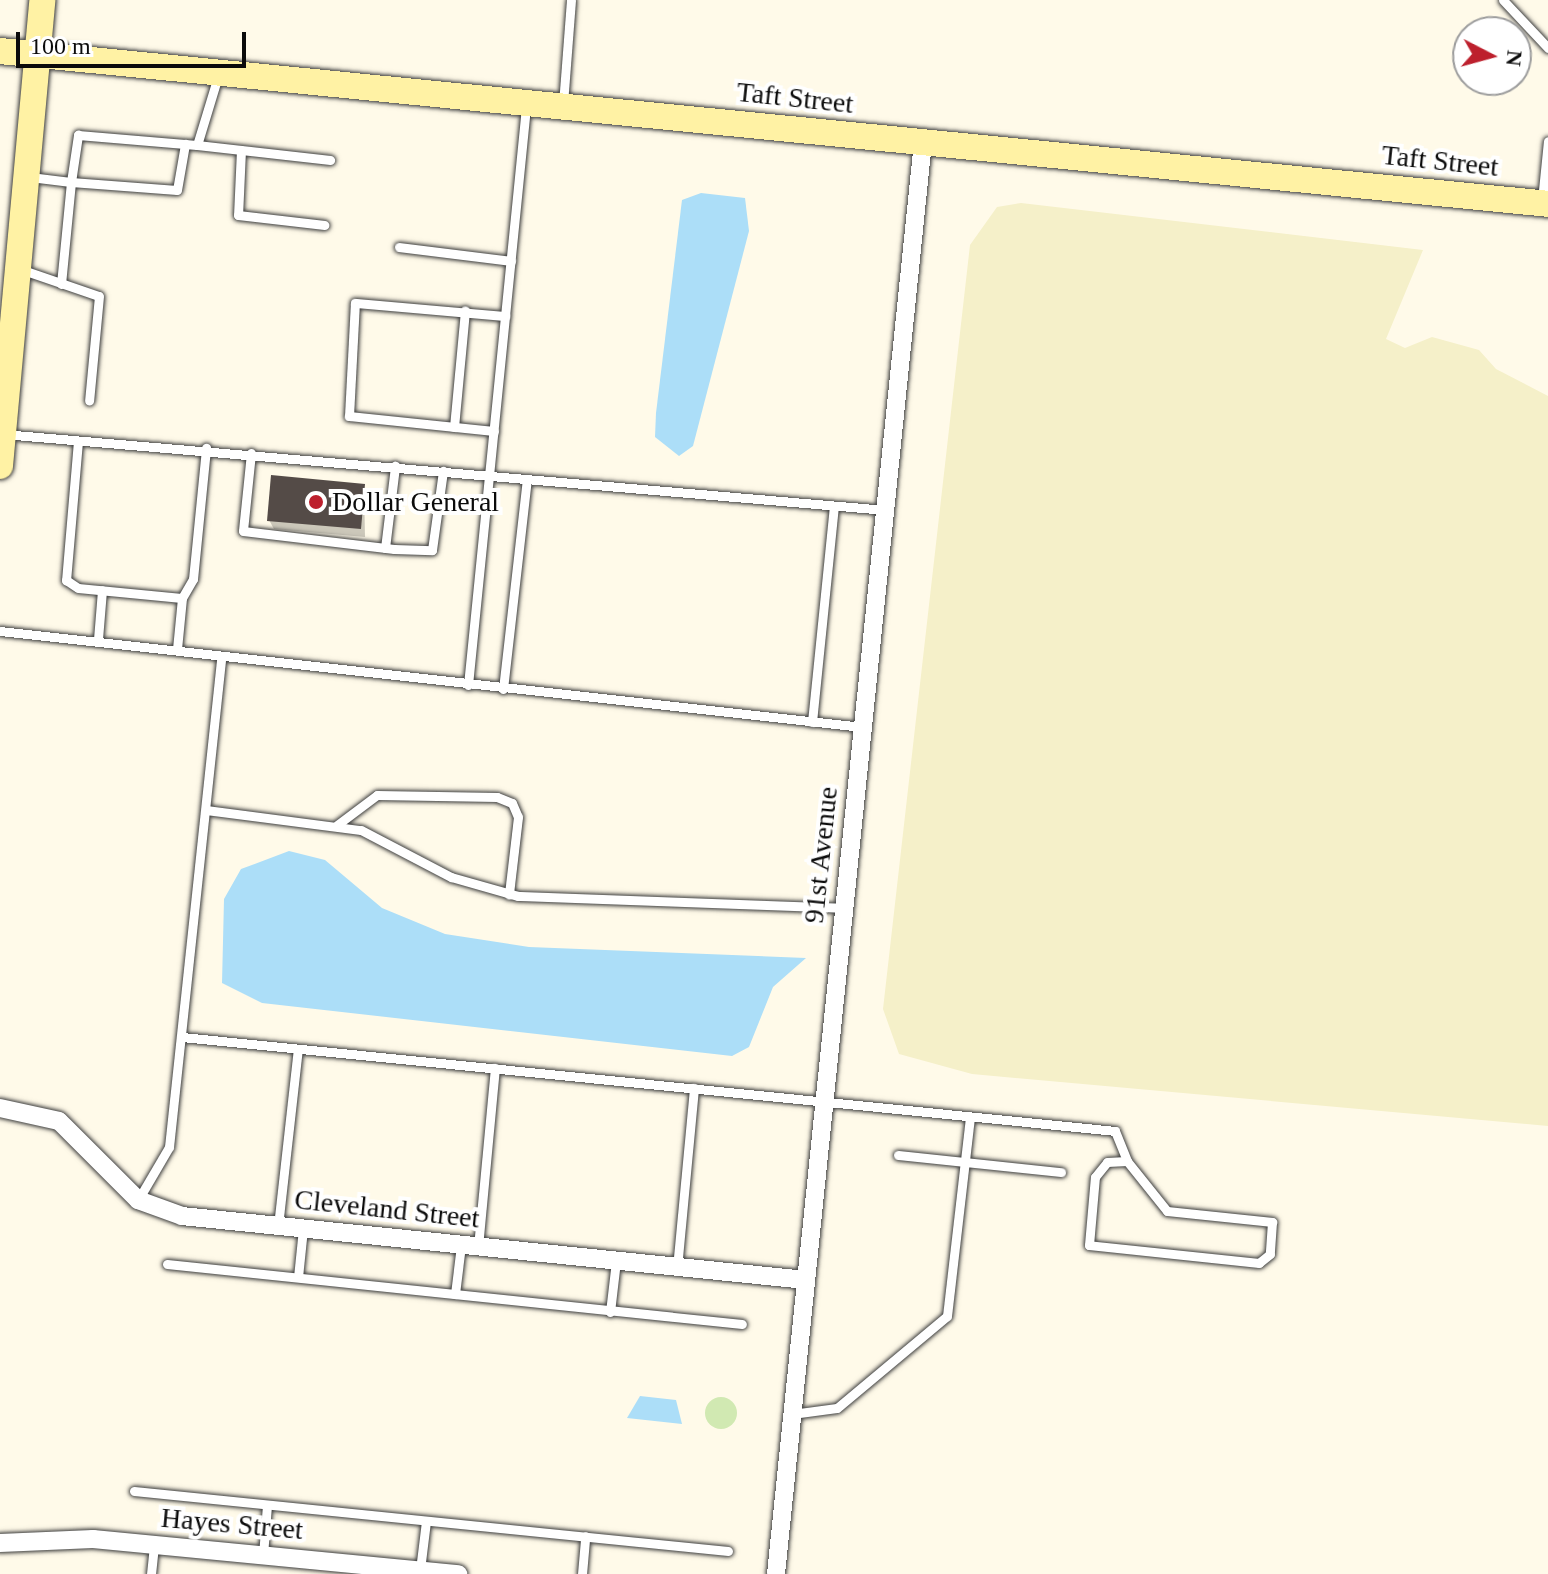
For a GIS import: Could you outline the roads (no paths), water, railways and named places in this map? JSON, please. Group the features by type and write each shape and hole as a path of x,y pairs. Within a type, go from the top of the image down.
{"main road":[{"path":"0,466 7,299 16,269 42,0"},
{"name":"Taft Street","path":"0,51 1545,204"}],"street":[{"name":"91st Avenue","path":"776,1574 923,142"},
{"name":"Cleveland Street","path":"0,1108 59,1121 138,1200 182,1216 806,1280"},
{"name":"Hayes Street","path":"0,1543 154,1545 263,1555 349,1569 458,1574"}],"lane":[{"path":"562,107 571,0"},
{"path":"1508,1 1548,48"},
{"path":"197,145 220,73"},
{"path":"468,685 526,104"},
{"path":"61,284 78,135 330,160"},
{"path":"1545,204 1548,141"},
{"path":"25,176 177,190 185,144"},
{"path":"241,150 238,215 324,225"},
{"path":"399,247 511,261"},
{"path":"16,269 99,296 89,401"},
{"path":"494,431 349,416 355,303 505,316"},
{"path":"454,427 465,311"},
{"path":"1,433 206,448 885,510"},
{"path":"78,441 66,580 102,590 182,598"},
{"path":"177,649 182,598 193,579 206,448"},
{"path":"251,453 243,531 385,548 432,550 443,471"},
{"path":"385,548 395,466"},
{"path":"503,689 527,479"},
{"path":"812,722 834,506"},
{"path":"98,639 102,590"},
{"path":"0,631 177,649 221,659 862,727"},
{"path":"138,1200 169,1147 221,659"},
{"path":"337,825 377,795 497,797 512,803 518,817 509,894"},
{"path":"206,810 361,830 451,877 509,894 667,907 716,900 844,908"},
{"path":"182,1037 1115,1131 1127,1161 1167,1211 1272,1222 1270,1254 1259,1263 1089,1245 1095,1177 1107,1162 1127,1161"},
{"path":"278,1226 298,1049"},
{"path":"455,1294 469,1246 495,1068"},
{"path":"677,1268 694,1088"},
{"path":"792,1414 837,1408 947,1316 970,1117"},
{"path":"898,1155 1061,1172"},
{"path":"298,1277 303,1229"},
{"path":"610,1312 616,1261"},
{"path":"167,1264 742,1324"},
{"path":"134,1491 728,1551"},
{"path":"263,1555 267,1505"},
{"path":"420,1570 426,1521"},
{"path":"582,1574 585,1536"},
{"path":"151,1574 154,1545"}],"water":[{"path":"701,193 745,198 749,231 693,446 679,456 655,437 656,413 682,200"},
{"path":"289,851 325,860 382,908 445,934 529,947 806,958 773,987 749,1047 732,1056 262,1003 222,983 224,899 241,869"},
{"path":"640,1396 676,1400 682,1424 627,1418"}],"place":[{"name":"Dollar General","path":"316,502"}]}
